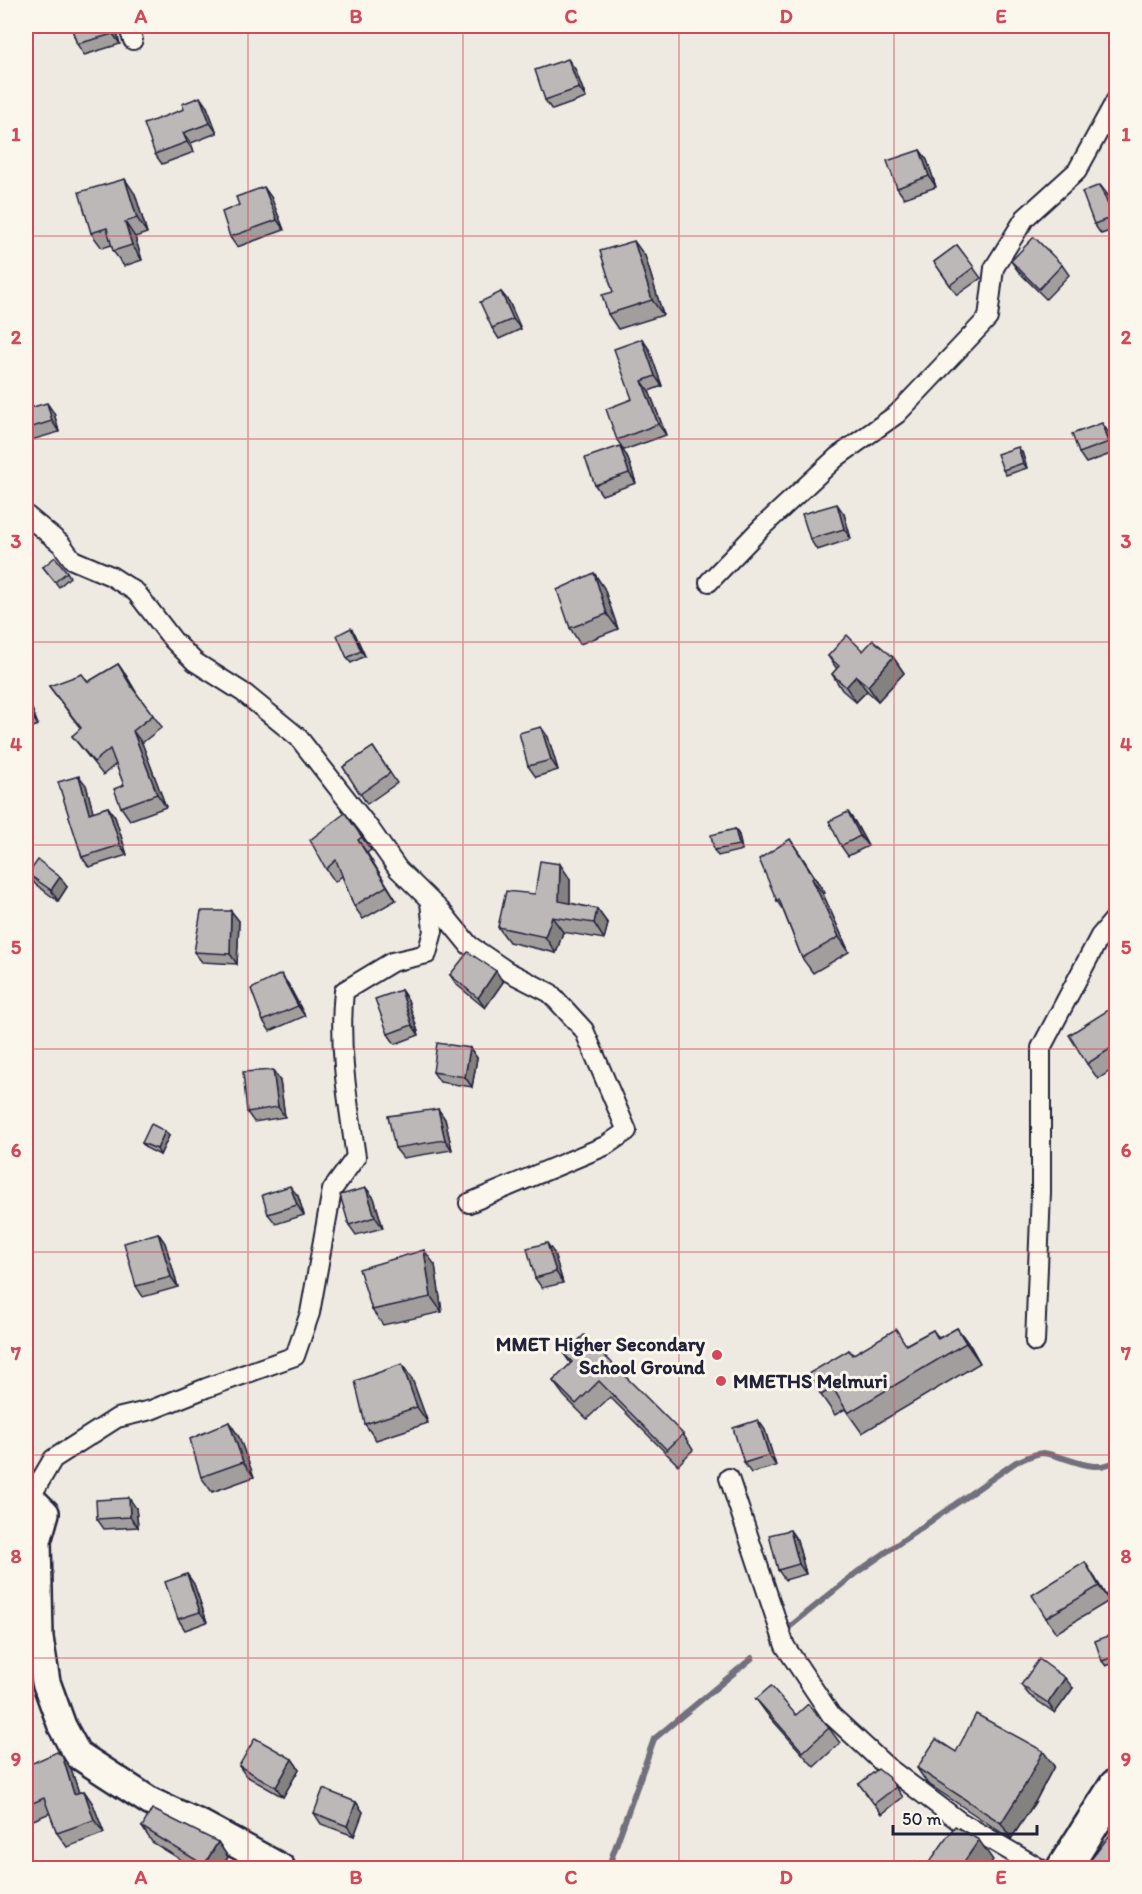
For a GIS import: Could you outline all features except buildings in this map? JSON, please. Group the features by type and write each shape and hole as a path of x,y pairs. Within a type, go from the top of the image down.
{"highway":[{"path":"1064,1869 1116,1786"}],"street":[{"path":"709,582 762,526 837,457 897,414 988,318 994,268 1025,218 1077,171 1116,99"},
{"path":"26,515 61,544 73,560 111,576 136,592 167,633 195,662 244,693 298,737 370,829 398,869 442,912 469,945 507,971 550,993 584,1030 627,1131 605,1146 469,1203"},
{"path":"281,1869 202,1825 151,1802 77,1754 62,1726 46,1682 39,1638 37,1541 45,1514 28,1499 53,1459 117,1418 151,1410 295,1356 310,1313 332,1190 356,1157 344,1061 341,1016 344,991 392,962 427,954 433,931 430,902"},
{"path":"1035,1342 1041,1192 1041,1048 1100,936 1116,917"},
{"path":"729,1478 785,1646 831,1715 886,1766 959,1821 1039,1869"}],"waterway":[{"path":"782,1633 856,1573 1016,1462 1043,1453 1098,1466 1116,1461"},
{"path":"608,1868 654,1739 752,1658"}],"place":[{"name":"MMET Higher Secondary School Ground","path":"717,1355"},
{"name":"MMETHS Melmuri","path":"721,1381"}]}
